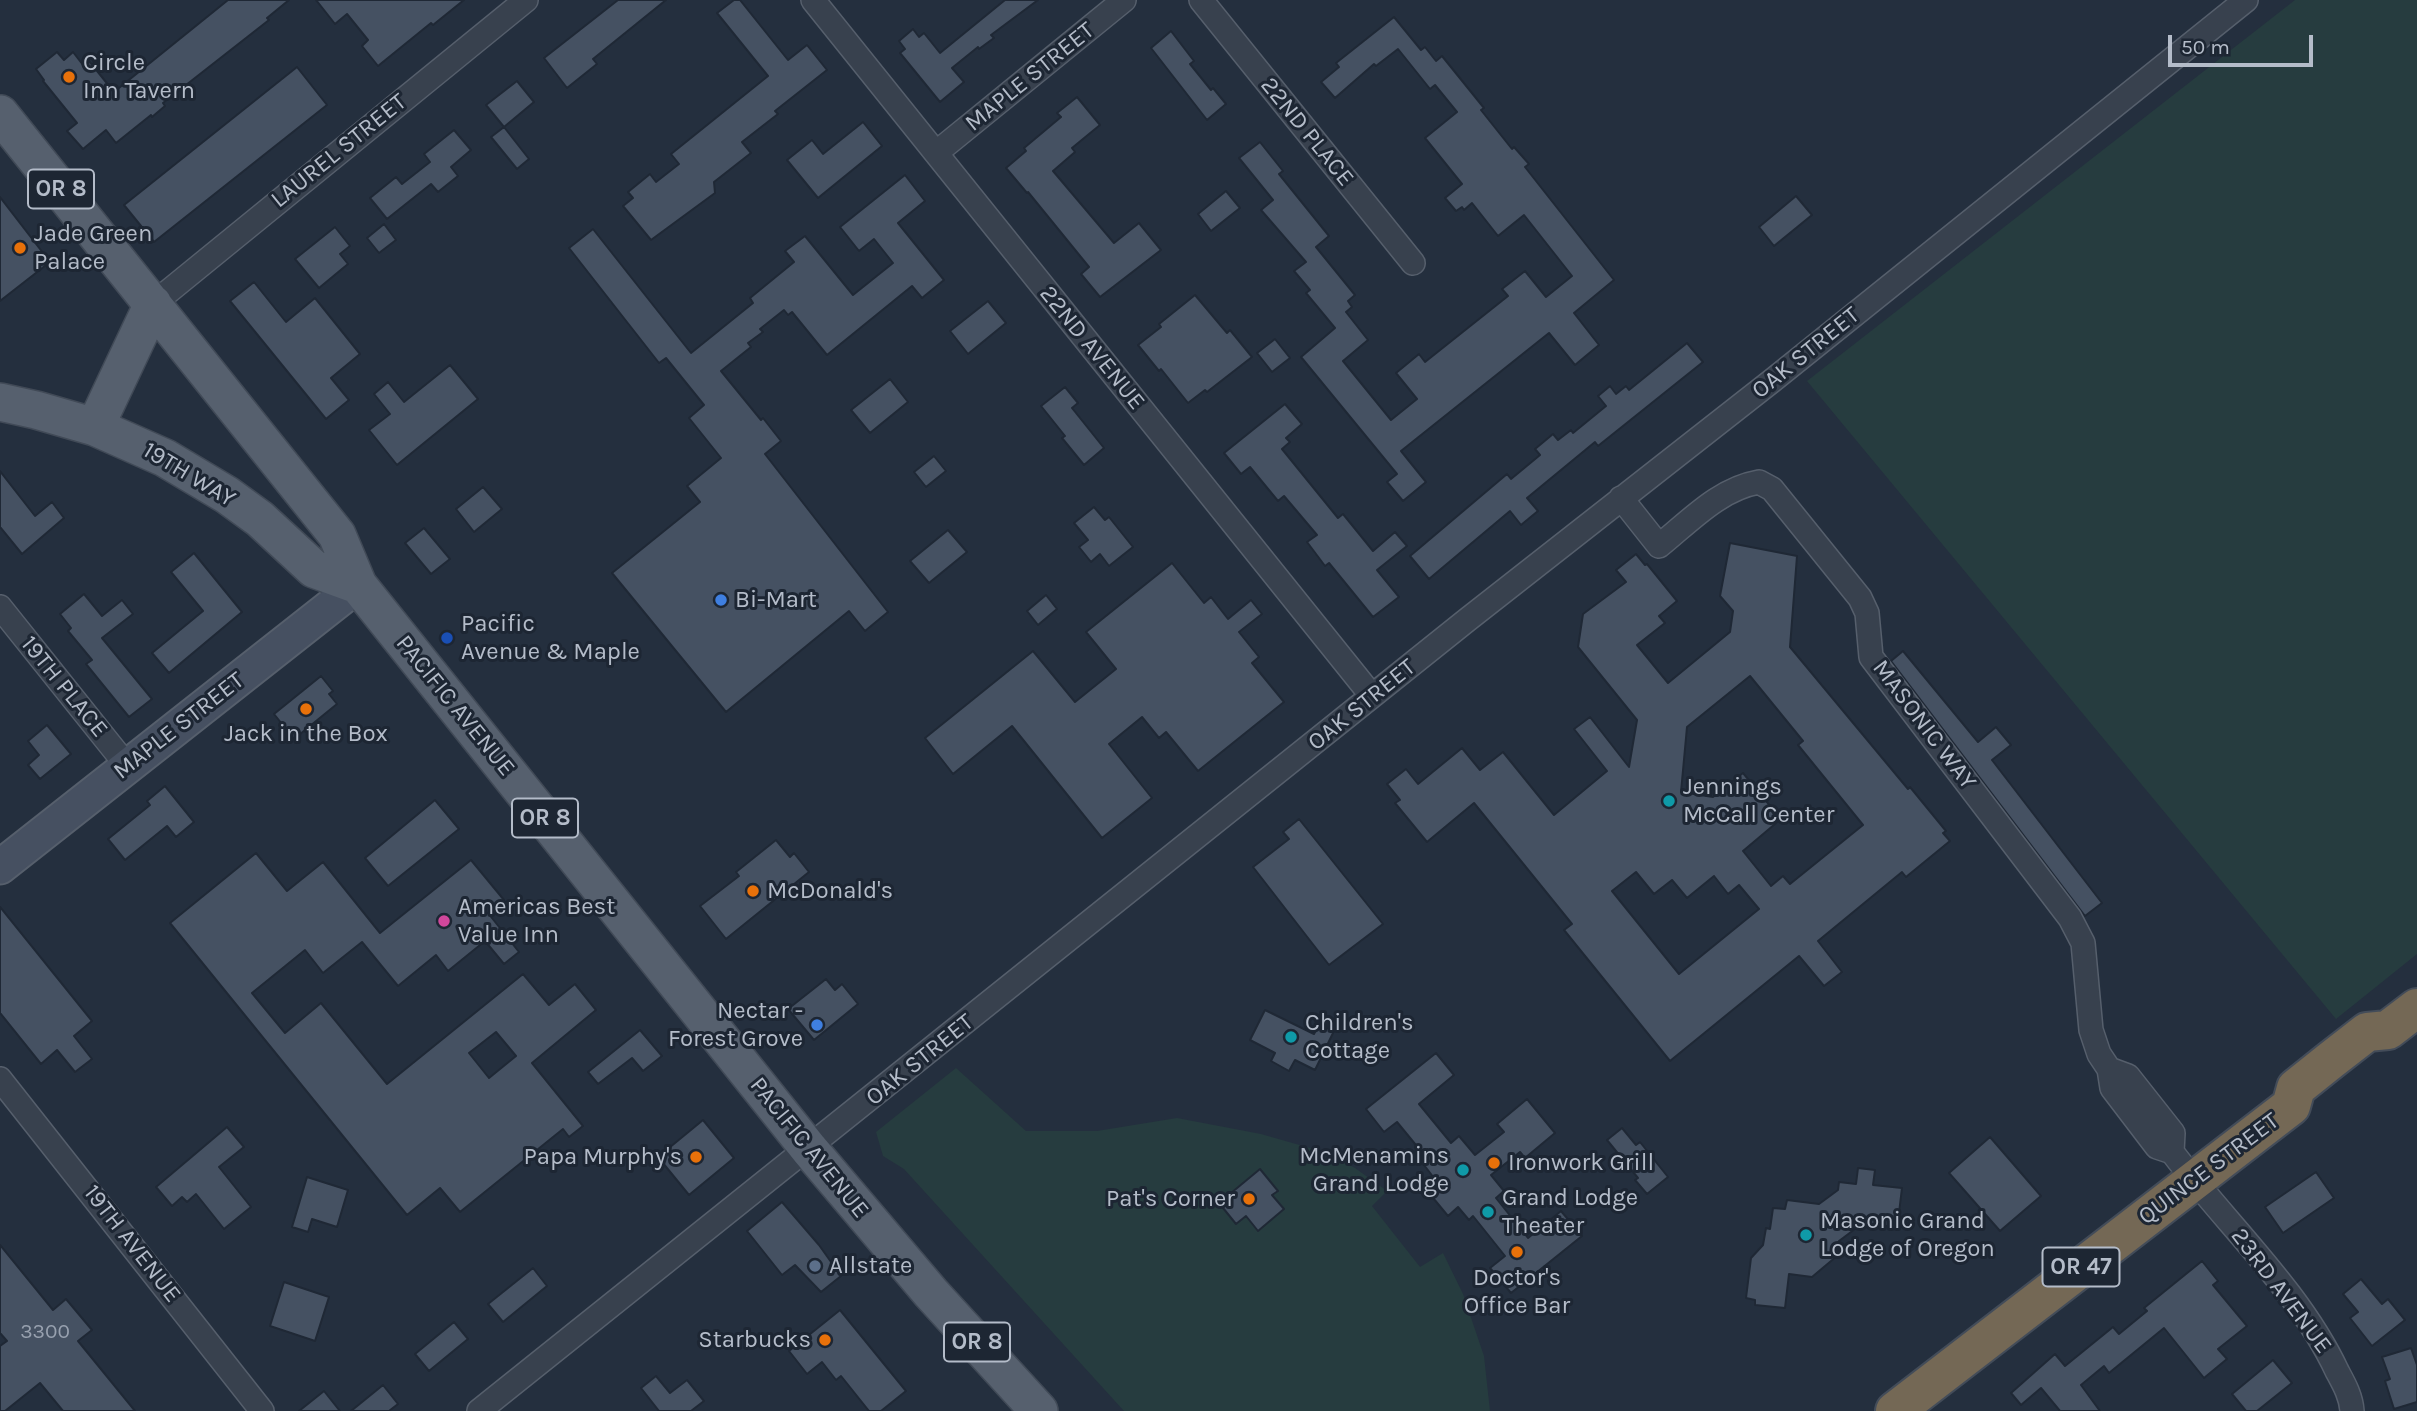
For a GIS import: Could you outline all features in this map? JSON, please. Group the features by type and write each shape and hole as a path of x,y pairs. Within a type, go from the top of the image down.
{"highway":[{"name":"QUINCE STREET","path":"1895,1411 2183,1166 2291,1106 2310,1106 2381,1051 2402,1019"}],"main road":[{"name":"PACIFIC AVENUE","path":"0,114 337,535 358,585 809,1149 931,1293 1039,1411"},
{"path":"95,427 153,304"},
{"name":"19TH WAY","path":"0,402 95,427 137,444 197,476 260,519 314,569 358,585"}],"street":[{"name":"LAUREL STREET","path":"153,304 526,0"},
{"name":"22ND AVENUE","path":"813,0 1372,696"},
{"name":"MAPLE STREET","path":"936,153 1124,0"},
{"name":"22ND PLACE","path":"1201,0 1413,263"},
{"name":"OAK STREET","path":"479,1411 2246,0"},
{"name":"MASONIC WAY","path":"1621,498 1658,546 1724,493 1740,485 1759,482 1772,489 1860,598 1867,613 1871,657 2079,932 2083,943 2091,1030 2099,1055 2109,1069 2112,1088 2157,1147 2183,1166"},
{"name":"MAPLE STREET","path":"0,867 358,585"},
{"name":"19TH PLACE","path":"0,607 128,767"},
{"name":"19TH AVENUE","path":"0,1079 262,1411"},
{"name":"23RD AVENUE","path":"2183,1166 2323,1341 2351,1400 2352,1411"}],"green space":[{"path":"2295,0 2417,0 2417,954 2336,1019 1807,381"},
{"path":"956,1068 1026,1131 1097,1131 1177,1118 1261,1134 1324,1152 1355,1168 1387,1191 1372,1206 1420,1267 1443,1253 1463,1294 1484,1356 1490,1411 1124,1411 904,1169 883,1156 876,1132"}],"building":[{"path":"228,0 289,0 267,18 269,20 163,103 165,106 152,117 151,115 116,143 106,130 83,149 67,131 77,123 36,69 57,52 64,60 73,52 83,65 89,61 114,92"},
{"path":"316,0 464,0 378,66 362,46 368,40 347,14 335,24"},
{"path":"618,0 666,0 593,59 597,64 567,88 544,58"},
{"path":"734,0 740,0 788,60 807,45 827,70 775,111 778,114 742,142 751,153 714,182 715,193 651,240 623,206 633,198 628,192 650,174 656,182 679,164 671,154 768,76 717,13"},
{"path":"1005,0 1038,0 991,35 994,38 952,68 964,82 940,102 900,53 905,49 899,41 913,29 919,37 924,33 940,53"},
{"path":"1394,17 1421,50 1425,47 1436,61 1442,56 1484,108 1481,110 1512,149 1514,147 1529,164 1525,167 1614,280 1574,313 1599,345 1575,365 1549,333 1401,451 1426,482 1403,501 1387,482 1397,474 1301,357 1335,328 1306,293 1310,290 1294,271 1306,262 1261,210 1273,200 1239,158 1260,142 1283,171 1279,174 1329,236 1316,247 1355,295 1348,301 1352,307 1346,312 1368,340 1343,361 1391,420 1417,399 1396,373 1419,354 1425,362 1508,296 1502,289 1525,271 1546,297 1572,276 1524,215 1498,236 1472,203 1464,210 1462,207 1456,211 1445,198 1462,184 1425,138 1457,112 1435,85 1430,89 1398,49 1376,66 1374,64 1335,98 1321,82 1339,67 1336,63"},
{"path":"1171,31 1194,61 1190,64 1226,104 1207,120 1151,48"},
{"path":"297,67 327,105 154,242 124,205"},
{"path":"517,81 534,102 504,127 486,105"},
{"path":"1077,97 1100,125 1072,148 1075,152 1053,171 1114,243 1139,223 1161,250 1100,297 1081,274 1089,267 1006,168 1026,151 1024,148 1061,117 1057,113"},
{"path":"863,122 882,146 818,198 787,160 812,140 823,154"},
{"path":"504,127 529,159 517,169 491,137"},
{"path":"454,130 471,150 451,167 458,176 438,192 431,184 387,219 370,198 396,177 402,184 430,162 424,154"},
{"path":"905,175 925,201 898,223 944,280 922,298 912,286 827,355 792,312 788,315 784,310 760,329 763,332 748,343 751,347 721,371 781,441 765,454 888,612 865,631 849,611 726,712 612,573 700,502 687,486 721,458 689,418 704,405 666,358 659,363 569,248 593,229 691,353 753,303 750,298 794,262 785,251 805,236 853,295 893,263 874,239 859,251 840,227"},
{"path":"1226,191 1240,208 1211,231 1198,214"},
{"path":"1796,196 1812,215 1774,246 1759,227"},
{"name":"Jade Green Palace","path":"0,197 50,262 0,301"},
{"path":"384,224 396,240 379,253 367,238"},
{"path":"335,227 350,246 340,254 348,264 319,288 295,259"},
{"path":"254,282 286,322 315,298 360,354 331,378 349,400 326,419 230,301"},
{"path":"1195,295 1227,333 1230,330 1252,357 1207,392 1205,390 1188,403 1138,345"},
{"path":"988,301 1006,323 968,354 950,331"},
{"path":"1275,339 1290,358 1272,372 1257,353"},
{"path":"1687,343 1703,362 1598,446 1595,442 1527,498 1538,511 1521,525 1510,511 1429,579 1410,556 1507,474 1511,479 1540,455 1535,449 1553,434 1558,440 1571,430 1573,433 1606,406 1598,396 1610,386 1616,394 1626,386 1629,390"},
{"path":"450,365 478,399 397,465 369,430 390,414 374,394 388,382 404,402"},
{"path":"890,379 908,402 870,433 851,410"},
{"path":"1065,387 1078,403 1072,408 1104,448 1084,465 1041,406"},
{"path":"1285,404 1302,424 1286,438 1290,442 1282,449 1338,518 1343,514 1373,551 1395,532 1407,546 1377,570 1399,597 1373,617 1329,563 1325,566 1307,542 1317,535 1284,496 1278,501 1250,467 1241,474 1224,453"},
{"path":"934,456 946,471 926,487 914,472"},
{"path":"0,471 35,516 52,502 64,518 22,554 0,527"},
{"path":"483,487 502,509 474,532 456,509"},
{"path":"1094,507 1105,520 1109,517 1133,547 1109,566 1100,554 1091,562 1079,547 1088,540 1074,523"},
{"path":"424,528 450,559 431,574 405,543"},
{"path":"948,530 967,552 929,583 910,561"},
{"name":"Jennings McCall Center","path":"1730,543 1797,556 1790,647 1908,789 1910,787 1946,831 1943,833 1950,841 1906,877 1902,872 1818,941 1842,972 1824,986 1799,956 1670,1061 1564,930 1572,924 1474,803 1427,842 1395,803 1400,800 1387,784 1406,769 1418,784 1462,748 1480,770 1503,752 1554,815 1607,771 1574,729 1590,717 1629,767 1637,720 1578,647 1583,614 1626,582 1616,570 1636,554 1677,601 1659,616 1665,623 1637,645 1668,683 1730,632 1733,611 1720,596","holes":["1750,676 1803,741 1798,745 1863,825 1790,884 1783,876 1771,886 1743,851 1781,819 1743,773 1713,797 1681,792 1687,727","1636,872 1654,894 1672,880 1687,898 1714,876 1728,894 1739,885 1759,909 1679,974 1612,891"]},
{"path":"194,553 242,612 169,673 152,653 203,611 171,572"},
{"path":"1172,563 1204,603 1211,597 1228,619 1251,600 1262,614 1239,632 1259,657 1252,663 1284,702 1198,771 1166,732 1159,738 1142,717 1109,744 1152,798 1102,838 1012,726 953,774 925,738 1033,651 1075,702 1116,669 1086,632"},
{"path":"84,594 102,616 122,600 133,614 102,638 152,699 129,717 86,664 92,660 68,631 71,628 60,614"},
{"path":"1046,595 1057,609 1038,625 1027,611"},
{"path":"1903,651 1978,742 1996,727 2011,745 1992,760 2102,903 2085,916 1891,661"},
{"name":"Jack in the Box","path":"321,676 333,691 329,694 337,704 294,739 274,714"},
{"path":"47,725 71,754 40,779 28,765 39,755 28,741"},
{"path":"165,786 194,822 176,837 167,826 125,860 108,839 150,805 147,801"},
{"path":"435,800 459,829 388,886 365,858"},
{"path":"1299,819 1383,924 1329,965 1253,867 1289,839 1283,832"},
{"name":"McDonald's","path":"776,840 790,857 794,853 809,872 726,939 700,906 739,876 736,872"},
{"path":"256,853 287,891 323,862 380,933 471,860 504,900 488,913 519,952 504,964 485,941 448,971 436,955 398,986 362,942 323,973 305,950 252,993 285,1033 321,1003 387,1084 523,974 549,1005 575,984 596,1010 532,1063 583,1126 569,1137 563,1129 460,1212 440,1188 407,1215 170,923","holes":["496,1032 516,1056 489,1078 469,1053"]},
{"path":"0,907 92,1021 74,1036 92,1059 75,1072 57,1050 41,1064 0,1013"},
{"name":"Nectar - Forest Grove","path":"826,979 835,990 842,984 858,1004 814,1040 788,1009"},
{"name":"Children's Cottage","path":"1265,1010 1314,1034 1319,1024 1334,1031 1315,1070 1295,1060 1289,1071 1271,1061 1275,1053 1250,1040"},
{"path":"640,1030 662,1056 643,1071 632,1058 598,1084 588,1072"},
{"name":"McMenamins Grand Lodge","path":"1436,1053 1454,1075 1419,1104 1451,1143 1459,1136 1475,1155 1504,1132 1497,1124 1527,1099 1555,1133 1525,1158 1520,1152 1491,1175 1504,1191 1496,1198 1528,1238 1561,1211 1582,1236 1511,1293 1490,1268 1505,1256 1473,1216 1469,1220 1458,1207 1448,1216 1424,1187 1434,1178 1424,1165 1429,1161 1397,1122 1384,1132 1366,1109"},
{"name":"Papa Murphy's","path":"703,1120 734,1158 689,1195 658,1157"},
{"path":"227,1127 244,1147 219,1167 251,1207 224,1229 196,1194 187,1202 182,1197 172,1206 156,1187"},
{"path":"1622,1128 1636,1145 1640,1142 1668,1177 1647,1194 1635,1180 1638,1178 1607,1140"},
{"path":"1990,1137 2041,1196 2000,1231 1949,1173"},
{"name":"Masonic Grand Lodge of Oregon","path":"1858,1168 1875,1170 1873,1185 1902,1188 1898,1221 1894,1220 1894,1227 1863,1223 1839,1241 1837,1256 1812,1277 1789,1274 1785,1308 1755,1305 1755,1300 1746,1298 1751,1258 1763,1245 1766,1228 1770,1229 1773,1208 1785,1209 1787,1200 1819,1204 1838,1190 1839,1182 1856,1184"},
{"name":"Pat's Corner","path":"1260,1169 1278,1191 1272,1195 1284,1209 1258,1231 1246,1216 1236,1224 1219,1203"},
{"path":"2316,1172 2334,1198 2283,1233 2265,1207"},
{"path":"307,1177 348,1190 337,1227 312,1219 308,1232 292,1227"},
{"path":"782,1202 819,1245 841,1276 821,1292 795,1265 782,1275 747,1231"},
{"path":"0,1245 53,1310 66,1299 92,1330 78,1341 135,1411 63,1411 40,1383 5,1411 0,1411 0,1346 7,1341 0,1333"},
{"path":"2202,1261 2218,1281 2213,1285 2247,1326 2218,1349 2227,1359 2204,1378 2164,1328 2109,1373 2104,1366 2081,1385 2100,1411 2060,1411 2041,1388 2021,1405 2011,1393 2055,1354 2065,1366 2113,1327 2119,1334 2147,1311 2144,1308"},
{"path":"533,1268 547,1286 503,1322 488,1304"},
{"path":"2361,1279 2382,1304 2388,1299 2405,1320 2372,1346 2350,1318 2358,1312 2343,1294"},
{"path":"284,1282 329,1297 315,1341 270,1326"},
{"path":"840,1310 906,1391 881,1411 869,1411 841,1376 836,1380 822,1362 807,1374 789,1351"},
{"path":"454,1322 468,1339 429,1371 415,1354"},
{"path":"2411,1348 2417,1365 2417,1402 2394,1409 2385,1381 2390,1379 2382,1357"},
{"path":"2273,1360 2292,1383 2257,1411 2246,1411 2232,1394"},
{"path":"656,1376 670,1393 687,1380 704,1401 691,1411 659,1411 641,1388"},
{"path":"383,1385 398,1404 389,1411 351,1411"},
{"path":"324,1391 340,1411 299,1411"}],"place":[{"name":"Circle Inn Tavern","path":"69,77"},
{"name":"Jade Green Palace","path":"20,248"},
{"name":"Bi-Mart","path":"721,600"},
{"name":"Pacific Avenue & Maple","path":"447,638"},
{"name":"Jack in the Box","path":"306,709"},
{"name":"Jennings McCall Center","path":"1669,801"},
{"name":"McDonald's","path":"753,891"},
{"name":"Americas Best Value Inn","path":"444,921"},
{"name":"Nectar - Forest Grove","path":"817,1025"},
{"name":"Children's Cottage","path":"1291,1037"},
{"name":"Papa Murphy's","path":"696,1157"},
{"name":"Ironwork Grill","path":"1494,1163"},
{"name":"McMenamins Grand Lodge","path":"1463,1170"},
{"name":"Pat's Corner","path":"1249,1199"},
{"name":"Grand Lodge Theater","path":"1488,1212"},
{"name":"Masonic Grand Lodge of Oregon","path":"1806,1235"},
{"name":"Doctor's Office Bar","path":"1517,1252"},
{"name":"Allstate","path":"815,1266"},
{"name":"Starbucks","path":"825,1340"}]}
